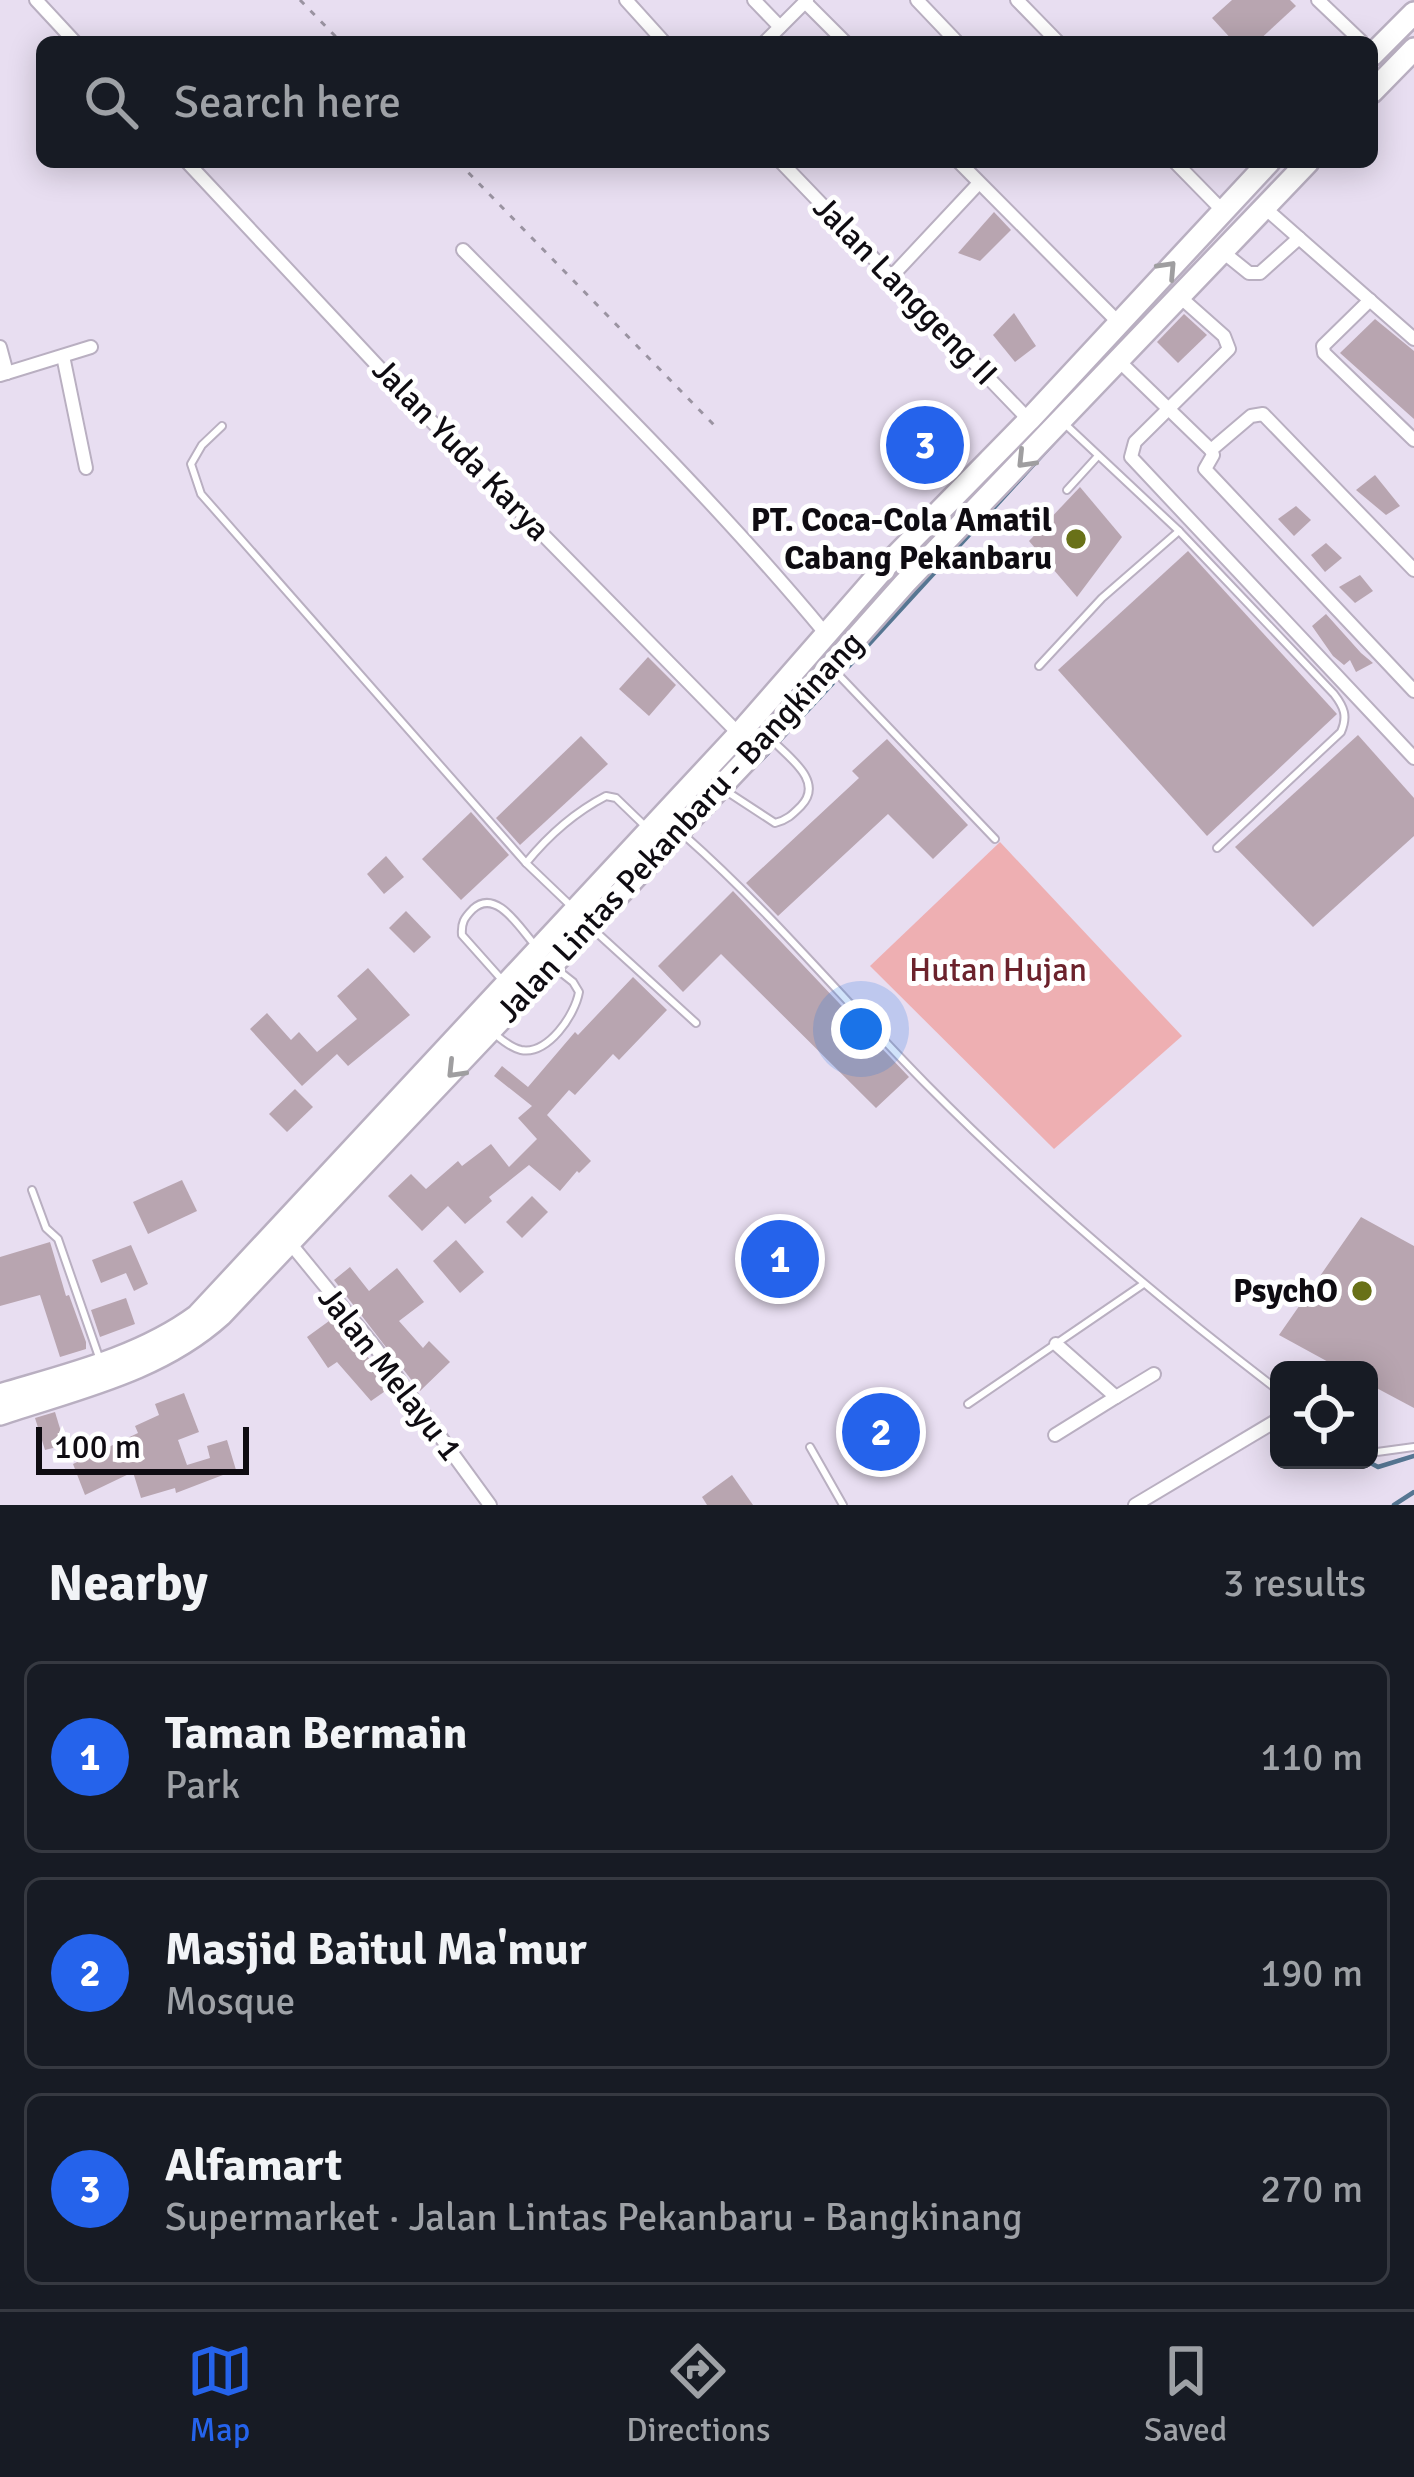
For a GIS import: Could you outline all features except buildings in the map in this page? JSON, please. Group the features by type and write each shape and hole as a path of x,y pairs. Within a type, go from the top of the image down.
{"highway":[{"path":"1378,47 1414,13"},
{"path":"1378,87 1410,60"},
{"name":"Jalan Lintas Pekanbaru - Bangkinang","path":"0,1414 143,1366 177,1349 221,1315 490,1032 648,830 825,633 1263,168"},
{"name":"Jalan Lintas Pekanbaru - Bangkinang","path":"581,917 678,830 768,737 905,583 1302,168"},
{"path":"885,567 905,583"},
{"name":"Jalan Lintas Pekanbaru - Bangkinang","path":"0,1395 101,1364 171,1335 197,1316 506,983 545,957"}],"street":[{"path":"37,0 70,36"},
{"path":"626,0 659,36"},
{"path":"754,0 780,27"},
{"path":"917,0 951,36"},
{"path":"1017,0 1052,36"},
{"path":"1318,0 1356,36"},
{"path":"770,36 806,1 839,36"},
{"name":"Jalan Yuda Karya","path":"193,168 388,377 739,734"},
{"name":"Jalan Langgeng II","path":"787,168 1029,420"},
{"path":"965,168 1118,322"},
{"path":"1181,168 1222,210"},
{"path":"892,276 979,183"},
{"path":"1265,208 1414,340"},
{"path":"1223,252 1249,273 1260,273 1299,238"},
{"path":"463,250 723,516 825,633"},
{"path":"1180,297 1224,336 1229,350 1135,442 1131,449 1136,466 1414,758"},
{"path":"1370,300 1322,346 1414,440"},
{"path":"0,347 3,374 92,347"},
{"path":"63,356 86,468"},
{"path":"1119,361 1211,451 1205,469 1414,691"},
{"path":"1211,451 1251,416 1263,414 1414,570"},
{"name":"Jalan Melayu 1","path":"290,1243 375,1347 490,1505"},
{"path":"1056,1344 1116,1397"},
{"path":"1055,1435 1154,1374"},
{"path":"1135,1505 1270,1425"}],"lane":[{"path":"1062,422 1179,531 1343,706 1346,720 1341,732 1217,848"},
{"path":"222,426 191,464 201,494 526,863 696,1023"},
{"path":"1067,490 1097,457"},
{"path":"1039,666 1102,598 1179,531"},
{"path":"830,665 995,838"},
{"path":"719,786 775,823 785,821 807,800 806,776 768,737"},
{"path":"526,863 556,830 606,796 616,797 648,830"},
{"path":"678,830 760,906 927,1085 1058,1211 1142,1285 1270,1384"},
{"path":"490,1032 519,1050 542,1046 569,1018 579,992 500,906 479,904 463,920 462,935 506,983"},
{"path":"32,1190 46,1228 58,1239 101,1364"},
{"path":"968,1404 1142,1285"},
{"path":"810,1447 842,1505"},
{"path":"1378,1452 1414,1447"}],"path":[{"path":"300,0 335,36"},
{"path":"464,168 715,426"}],"green space":[{"name":"Hutan Hujan","path":"1000,842 1182,1036 1054,1149 870,966"}],"waterway":[{"path":"849,666 1056,440"},
{"path":"780,740 833,683"},
{"path":"754,767 768,753"},
{"path":"1378,1467 1414,1456"},
{"path":"1394,1505 1414,1492"}],"place":[{"name":"Alfamart","path":"925,445"},
{"name":"PT. Coca-Cola Amatil Cabang Pekanbaru","path":"1076,539"},
{"name":"Taman Bermain","path":"780,1259"},
{"name":"PsychO","path":"1362,1291"},
{"name":"Masjid Baitul Ma'mur","path":"881,1432"}]}
